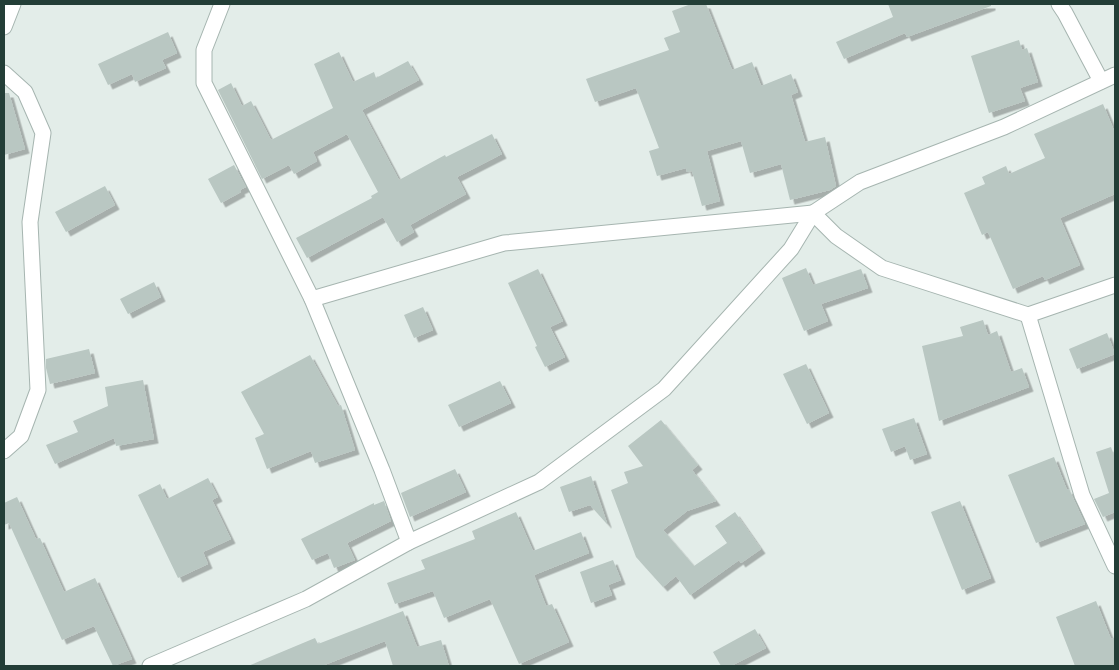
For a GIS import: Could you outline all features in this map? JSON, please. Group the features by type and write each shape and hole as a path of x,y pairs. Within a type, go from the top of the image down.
{"street":[{"path":"4,27 13,4"},
{"path":"222,4 204,50 204,84 312,299 382,470 409,542"},
{"path":"150,666 306,599 409,542 540,482 664,389 791,249 813,213 860,182 1004,127 1108,78 1058,4"},
{"path":"4,73 26,92 43,133 30,222 38,390 21,436 4,451"},
{"path":"312,299 504,242 813,213"},
{"path":"813,213 836,236 882,268 1028,315 1115,285"},
{"path":"1028,315 1082,495 1115,566"}],"building":[{"path":"691,4 706,4 732,70 752,62 761,86 791,74 798,92 791,95 805,142 825,137 836,186 830,190 790,200 781,164 750,173 741,141 707,151 720,201 702,206 692,171 687,172 686,168 657,176 649,151 659,148 636,88 595,102 586,79 669,50 664,38 680,32 672,11"},
{"path":"888,4 991,4 991,6 907,37 905,33 844,59 836,42 893,17"},
{"path":"168,32 177,53 162,60 166,68 135,82 132,74 108,85 98,64"},
{"path":"1019,40 1022,50 1027,48 1038,82 1020,88 1025,101 989,113 971,56"},
{"path":"339,52 353,82 374,72 376,78 408,61 419,80 362,110 399,180 445,155 446,157 492,134 502,154 457,177 466,194 410,225 414,232 397,242 383,217 307,258 296,238 372,198 371,196 378,192 347,134 313,152 317,161 294,174 289,165 262,179 218,90 231,83 242,106 251,101 271,140 333,108 314,64"},
{"path":"4,93 9,93 25,149 4,155"},
{"path":"1103,104 1115,133 1115,194 1060,218 1080,265 1045,280 1043,276 1013,289 988,232 982,235 964,193 985,184 982,177 1006,166 1009,174 1045,158 1034,134"},
{"path":"234,165 246,187 240,190 241,192 221,203 208,179"},
{"path":"105,186 115,205 66,232 55,212"},
{"path":"806,268 813,285 861,269 868,288 821,304 828,321 804,331 782,278"},
{"path":"538,269 563,321 550,327 565,357 545,367 508,283"},
{"path":"154,282 161,297 128,314 120,299"},
{"path":"423,307 433,330 414,338 404,315"},
{"path":"983,320 988,335 997,331 1011,372 1022,368 1029,387 939,421 922,346 963,336 960,327"},
{"path":"1107,333 1115,354 1077,369 1069,349"},
{"path":"89,349 95,373 50,384 46,359"},
{"path":"310,355 338,406 341,405 355,450 315,463 311,451 267,469 255,438 264,434 241,392"},
{"path":"806,364 829,413 807,424 783,374"},
{"path":"143,380 154,439 116,446 114,438 55,464 46,445 78,432 73,421 108,406 105,387"},
{"path":"500,381 511,403 459,427 448,405"},
{"path":"914,418 927,454 910,460 905,446 891,452 882,429"},
{"path":"661,420 698,465 692,470 716,501 687,511 663,530 694,566 727,543 715,526 735,512 761,549 741,563 739,560 690,595 676,576 663,587 636,557 611,490 628,483 624,472 643,466 628,446"},
{"path":"1111,447 1115,458 1115,512 1103,517 1094,499 1109,493 1096,452"},
{"path":"1054,457 1067,490 1069,489 1085,524 1036,543 1008,475"},
{"path":"455,469 466,492 410,517 401,493"},
{"path":"591,476 607,524 590,505 569,512 560,487"},
{"path":"208,478 218,497 212,500 231,539 203,552 208,564 178,578 138,495 160,484 167,499"},
{"path":"17,497 36,539 40,538 64,592 95,578 132,659 113,666 94,626 62,640 9,523 4,525 4,503"},
{"path":"384,501 391,521 347,543 355,560 334,568 328,553 312,560 301,539 374,503 374,505"},
{"path":"960,501 991,578 962,590 931,512"},
{"path":"516,512 533,551 581,532 589,553 534,575 546,606 552,604 569,642 519,664 490,599 444,618 433,591 395,604 387,583 425,569 421,560 475,539 472,531"},
{"path":"613,560 621,580 608,585 612,595 591,603 580,572"},
{"path":"1096,601 1111,639 1115,637 1115,666 1075,666 1056,617"},
{"path":"403,611 417,647 441,640 449,666 393,666 385,641 322,666 248,666 315,638 318,644"},
{"path":"755,629 766,648 731,666 721,666 713,652"}]}
